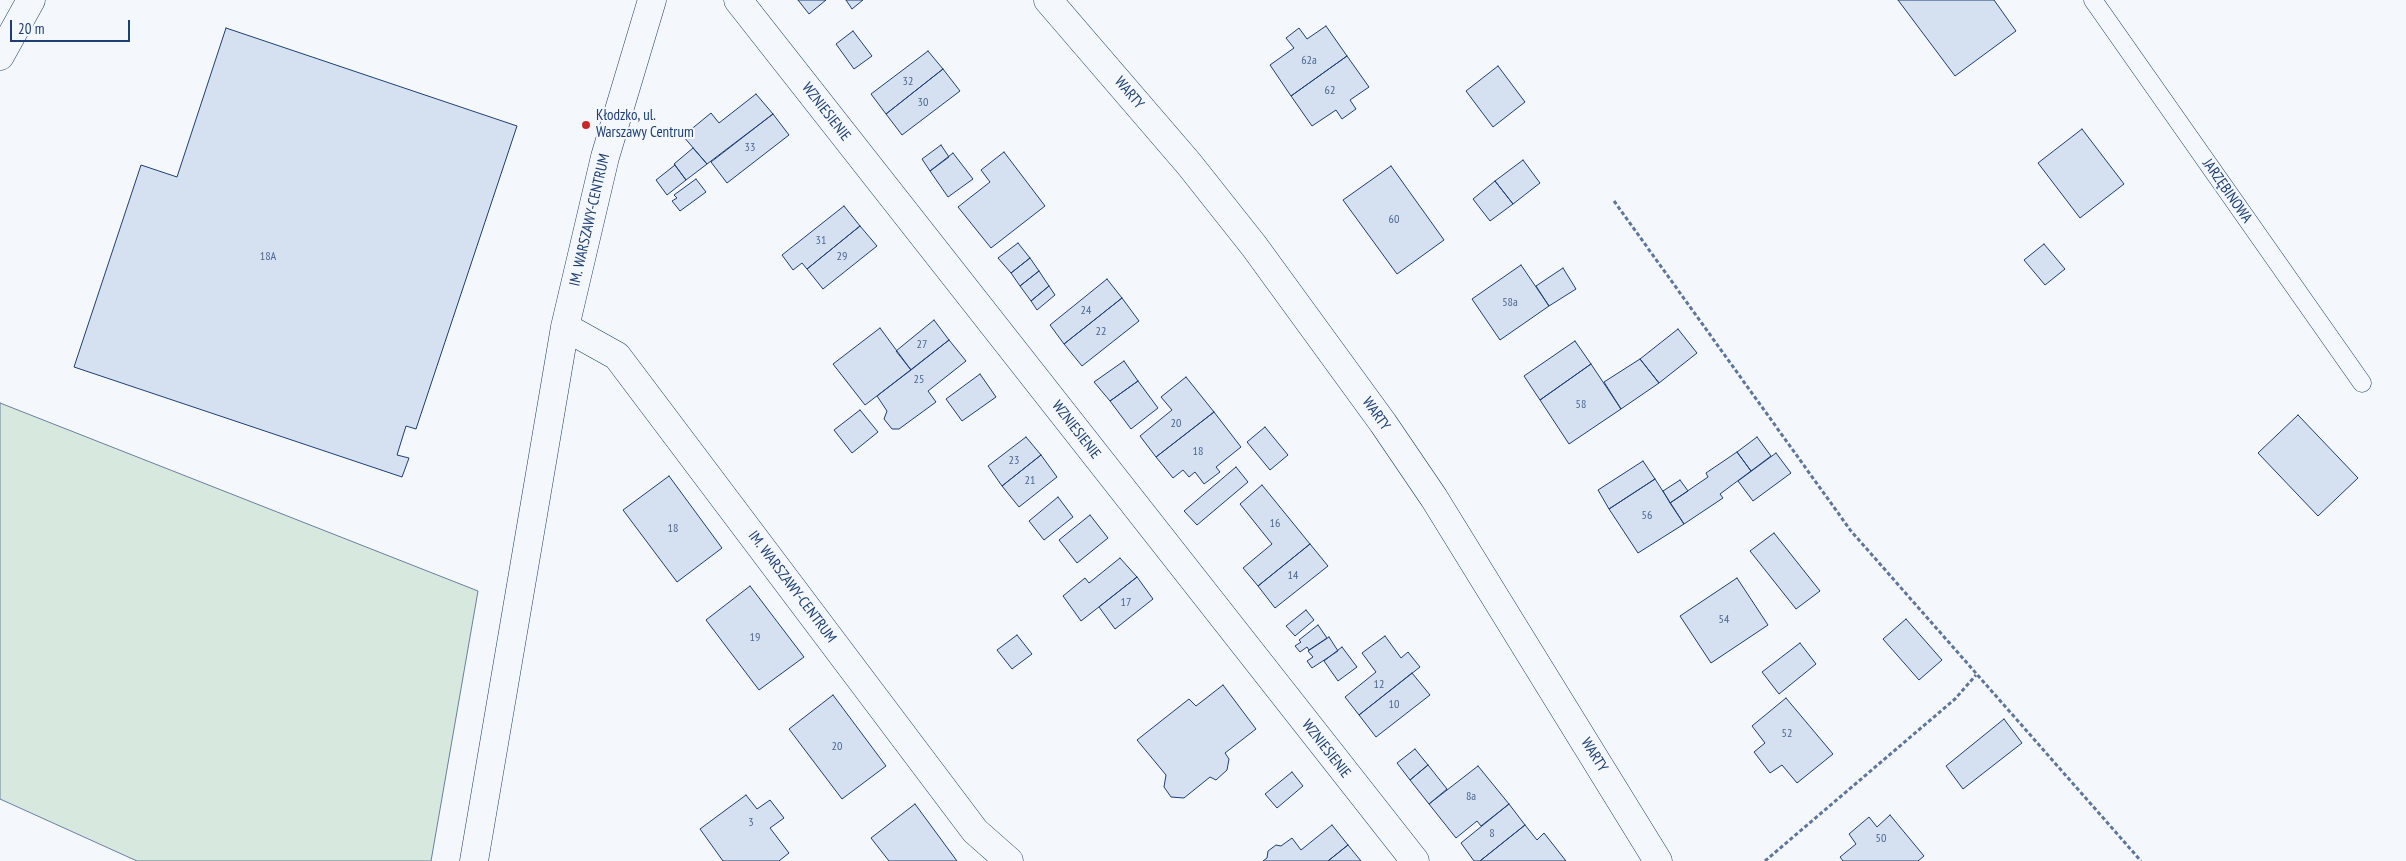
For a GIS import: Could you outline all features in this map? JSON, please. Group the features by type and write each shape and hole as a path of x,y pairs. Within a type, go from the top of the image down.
{"main road":[{"path":"0,56 31,0"},
{"name":"IM. WARSZAWY-CENTRUM","path":"474,861 565,326 605,157 652,0"},
{"name":"WZNIESIENIE","path":"738,0 1415,861"},
{"name":"WARTY","path":"1048,0 1189,164 1301,310 1383,423 1439,506 1658,861"},
{"name":"IM. WARSZAWY-CENTRUM","path":"565,326 617,356 975,831 1009,861"}],"lane":[{"name":"JARZĘBINOWA","path":"2093,0 2362,383"}],"path":[{"path":"1614,200 1851,531 2141,861"},
{"path":"1765,861 1955,699 1976,674"}],"shaded area":[{"path":"0,403 478,591 431,861 137,861 0,799"}],"building":[{"path":"798,0 826,0 809,14"},
{"path":"846,0 863,0 852,9"},
{"path":"1898,0 1994,0 2016,31 1955,76"},
{"path":"1326,26 1347,56 1291,96 1270,65 1294,48 1286,38 1299,28 1307,39"},
{"path":"226,28 517,126 416,429 406,426 397,455 409,458 402,477 74,367 141,165 177,177"},
{"path":"853,31 872,56 854,69 836,44"},
{"path":"928,51 943,69 886,114 871,94"},
{"path":"1347,56 1369,87 1350,100 1356,109 1342,119 1336,110 1312,126 1291,96"},
{"path":"1498,66 1525,102 1493,127 1466,91"},
{"path":"943,69 960,91 902,135 886,114"},
{"path":"756,94 773,114 707,164 683,136 711,113 719,123"},
{"path":"773,114 789,135 727,183 711,162"},
{"path":"2082,129 2124,184 2080,218 2038,163"},
{"path":"941,145 949,157 930,171 922,159"},
{"path":"693,148 707,164 686,180 674,164"},
{"path":"1004,152 1045,206 991,248 958,207 990,182 981,170"},
{"path":"953,153 973,179 948,197 930,171"},
{"path":"1523,160 1540,183 1513,204 1495,181"},
{"path":"675,165 686,180 667,195 656,180"},
{"path":"1391,166 1444,240 1397,274 1343,200"},
{"path":"696,179 706,192 680,211 672,201 677,198 674,195"},
{"path":"1495,181 1513,204 1490,221 1473,199"},
{"path":"844,206 860,226 807,269 802,263 793,270 782,255"},
{"path":"860,226 877,246 823,289 807,269"},
{"path":"1018,243 1030,258 1011,273 998,258"},
{"path":"2044,244 2065,269 2045,285 2024,260"},
{"path":"1030,258 1039,271 1020,286 1011,273"},
{"path":"1521,265 1549,306 1500,340 1472,299"},
{"path":"1563,268 1576,289 1549,306 1536,286"},
{"path":"1039,271 1049,286 1031,301 1020,286"},
{"path":"1107,279 1122,298 1064,344 1050,325"},
{"path":"1049,286 1055,295 1037,310 1031,301"},
{"path":"1122,298 1139,321 1082,366 1064,344"},
{"path":"934,320 949,340 911,370 896,351"},
{"path":"880,328 911,370 865,405 833,364"},
{"path":"1678,329 1697,353 1659,383 1640,359"},
{"path":"949,340 966,361 928,391 936,402 899,429 892,429 884,419 887,411 877,396"},
{"path":"1575,341 1591,364 1540,400 1524,376"},
{"path":"1640,359 1659,383 1621,409 1604,382"},
{"path":"1124,361 1138,381 1110,401 1094,382"},
{"path":"1591,364 1621,409 1569,444 1540,400"},
{"path":"980,374 996,397 962,421 946,399"},
{"path":"1186,377 1214,412 1156,457 1140,436 1172,410 1161,397"},
{"path":"1138,381 1158,408 1131,429 1110,401"},
{"path":"860,410 878,432 852,453 834,430"},
{"path":"1214,412 1241,447 1216,467 1220,472 1204,484 1195,472 1189,477 1183,470 1173,478 1156,457"},
{"path":"2298,415 2358,478 2318,516 2258,453"},
{"path":"1265,427 1288,455 1270,470 1247,442"},
{"path":"1026,437 1041,455 1002,486 988,466"},
{"path":"1757,437 1771,456 1751,471 1737,452"},
{"path":"1737,452 1751,471 1720,494 1723,498 1684,524 1670,503 1708,477 1706,473"},
{"path":"1776,453 1791,473 1753,501 1738,481"},
{"path":"1041,455 1057,477 1019,507 1002,486"},
{"path":"1643,461 1655,479 1609,509 1598,490"},
{"path":"1236,467 1248,482 1197,525 1184,511"},
{"path":"669,476 722,548 677,582 623,510"},
{"path":"1655,479 1684,524 1638,553 1609,509"},
{"path":"1680,480 1688,491 1670,503 1663,491"},
{"path":"1262,485 1310,544 1258,586 1243,568 1272,544 1240,504"},
{"path":"1058,497 1073,517 1044,540 1029,521"},
{"path":"1090,515 1108,538 1077,563 1059,540"},
{"path":"1774,533 1820,591 1796,609 1750,551"},
{"path":"1310,544 1328,566 1275,608 1258,586"},
{"path":"1120,558 1137,577 1081,621 1063,596 1085,578 1089,583"},
{"path":"1137,577 1153,599 1115,629 1099,607"},
{"path":"1737,578 1768,625 1711,663 1680,616"},
{"path":"750,586 804,657 759,690 706,620"},
{"path":"1306,610 1314,620 1295,636 1286,626"},
{"path":"1906,619 1942,660 1919,680 1883,639"},
{"path":"1318,625 1327,638 1309,650 1307,647 1300,652 1295,646 1301,642 1299,640"},
{"path":"1017,635 1032,654 1012,669 997,650"},
{"path":"1385,636 1401,658 1408,652 1420,667 1359,715 1345,697 1376,672 1362,653"},
{"path":"1329,637 1338,651 1312,668 1307,661 1313,657 1308,651"},
{"path":"1800,643 1816,664 1779,694 1762,672"},
{"path":"1342,647 1357,667 1338,681 1324,661"},
{"path":"1412,673 1430,695 1376,737 1359,715"},
{"path":"1223,685 1256,729 1225,753 1229,759 1227,770 1216,780 1210,777 1184,798 1171,797 1164,787 1166,775 1137,740 1189,699 1196,706"},
{"path":"833,695 886,766 842,799 789,729"},
{"path":"1786,698 1833,754 1797,783 1782,765 1770,773 1754,752 1765,743 1752,726"},
{"path":"2004,719 2022,743 1963,789 1946,766"},
{"path":"1415,749 1428,765 1410,780 1397,763"},
{"path":"1428,765 1447,789 1429,804 1410,780"},
{"path":"1478,766 1509,804 1481,826 1477,821 1456,838 1429,804"},
{"path":"1292,772 1303,786 1277,808 1265,794"},
{"path":"746,795 757,809 770,800 784,818 770,828 789,853 779,861 723,861 700,829"},
{"path":"915,804 957,861 889,861 871,838"},
{"path":"1509,804 1525,825 1480,861 1474,861 1461,843"},
{"path":"1890,815 1924,856 1918,861 1843,861 1840,857 1856,844 1849,834 1869,817 1877,827"},
{"path":"1332,825 1348,845 1328,861 1263,861 1267,858 1268,851 1276,845 1281,846 1292,838 1301,850"},
{"path":"1525,825 1537,840 1544,833 1566,861 1480,861"},
{"path":"1348,845 1361,861 1328,861"}],"place":[{"name":"Kłodzko, ul. Warszawy Centrum","path":"586,125"}]}
